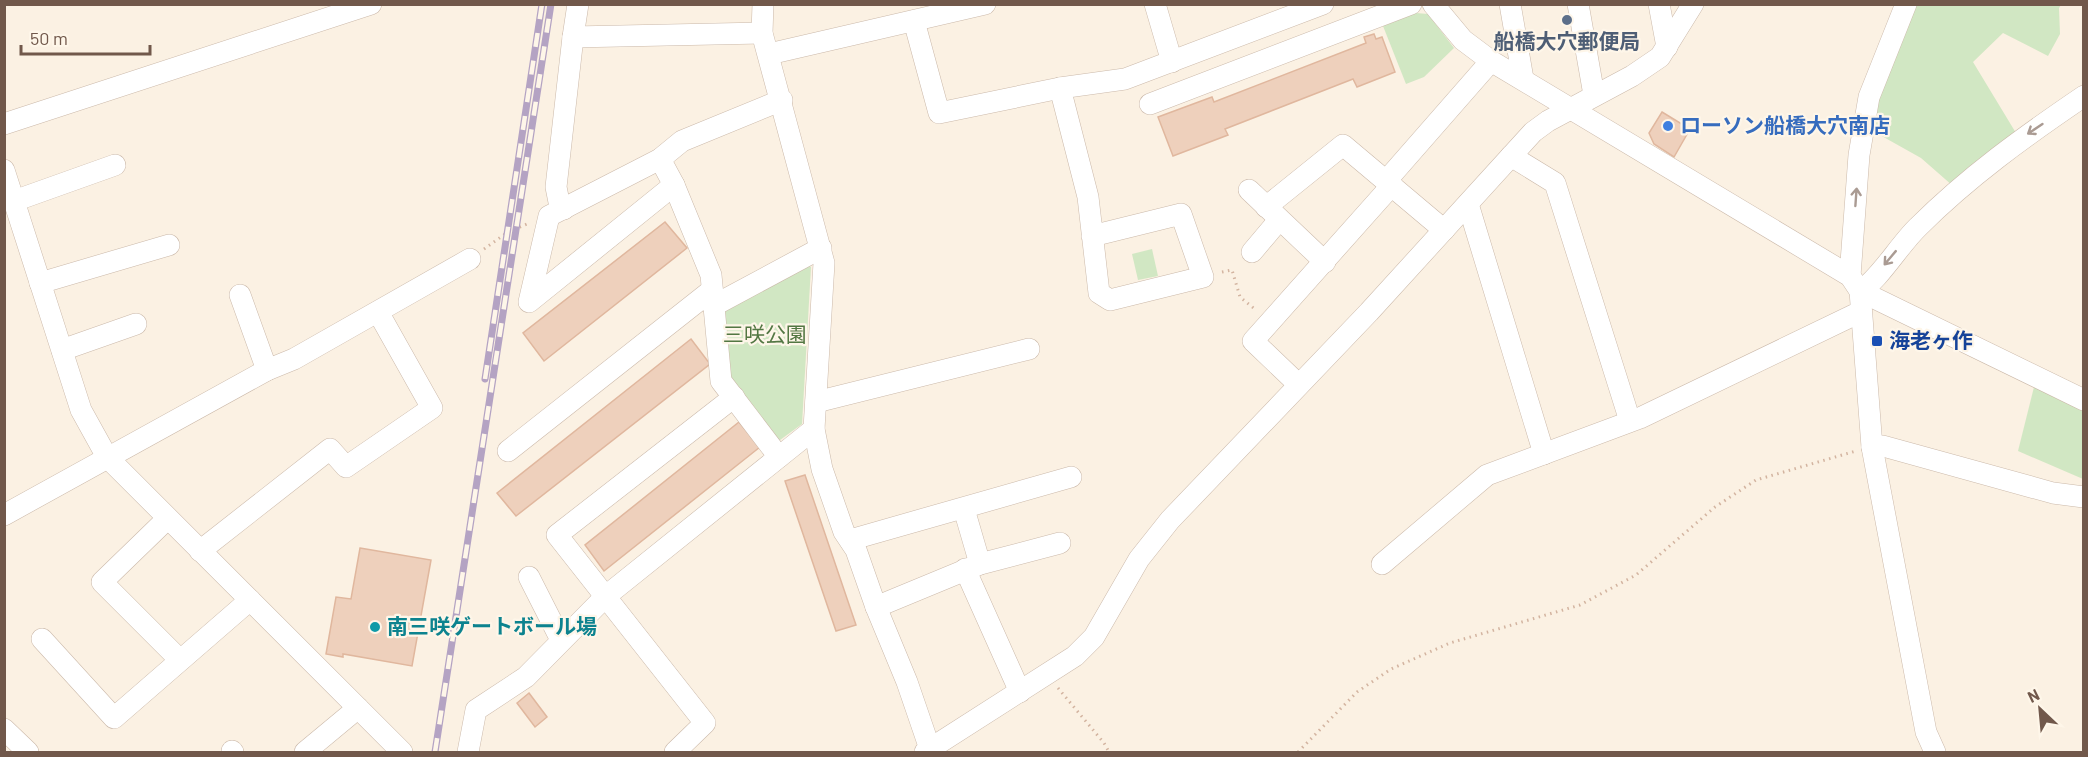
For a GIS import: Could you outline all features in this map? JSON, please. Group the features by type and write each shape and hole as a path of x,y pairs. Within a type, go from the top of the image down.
{"street":[{"path":"4,124 371,4"},
{"path":"578,4 556,187 558,202 530,302 674,185"},
{"path":"763,4 762,33 782,100 824,263 814,429 822,469 844,532 856,550 876,607 907,682 928,751 1048,676 1075,656 1094,637 1139,560 1170,520 1369,312 1533,132 1570,108 1647,67 1667,47 1693,4"},
{"path":"769,54 985,4"},
{"path":"1155,4 1172,62"},
{"path":"914,21 939,113 1060,88 1125,79 1323,4"},
{"path":"1150,104 1411,4"},
{"path":"1433,4 1463,40 1491,61 1570,108 1857,293 2084,400"},
{"path":"1510,4 1523,79"},
{"path":"1578,4 1594,95"},
{"path":"1659,4 1667,47"},
{"path":"1906,4 1869,97 1859,155 1857,293 1872,447 1926,732 1935,753"},
{"path":"573,37 762,33"},
{"path":"1298,384 1253,341 1325,262 1491,61"},
{"path":"1060,88 1088,197 1092,236 1099,293 1110,300 1203,277 1181,214 1092,236"},
{"path":"1382,564 1487,475 1630,421 1870,285 1885,263 1917,227 1962,187 2020,139 2084,96"},
{"path":"556,212 660,159 682,141 782,100"},
{"path":"1252,252 1273,214 1343,145 1443,231"},
{"path":"1511,156 1555,183 1630,421"},
{"path":"660,159 674,185 711,275 721,381 779,457"},
{"path":"14,201 115,165"},
{"path":"4,170 81,410 107,457 402,753"},
{"path":"1249,190 1325,262"},
{"path":"1468,204 1544,454"},
{"path":"40,284 169,245"},
{"path":"508,451 713,298 821,248"},
{"path":"4,515 267,370 294,359 470,260"},
{"path":"240,295 267,370"},
{"path":"200,551 330,449 346,467 432,408 378,312"},
{"path":"62,350 136,324"},
{"path":"816,402 1029,349"},
{"path":"675,753 705,723 557,535 734,397"},
{"path":"468,753 476,710 526,676 606,596 814,429"},
{"path":"1872,447 1883,446 2053,493 2084,497"},
{"path":"850,540 1071,477"},
{"path":"964,509 973,566 1020,692"},
{"path":"167,519 102,582 180,660"},
{"path":"876,607 973,566 1060,543"},
{"path":"529,577 561,640"},
{"path":"42,639 114,718 250,600"},
{"path":"305,753 358,708"},
{"path":"4,729 28,753"}],"path":[{"path":"470,260 508,232 556,212"},
{"path":"1203,277 1232,270 1240,297 1271,321"},
{"path":"1298,753 1358,692 1390,669 1450,643 1580,605 1636,575 1715,507 1756,480 1872,447"},
{"path":"1048,676 1104,743 1109,753"}],"green space":[{"path":"1914,5 2061,5 2059,8 2060,34 2048,56 2003,33 1973,62 2016,133 1953,186 1921,158 1871,130 1879,94"},
{"path":"1416,13 1428,14 1454,48 1424,77 1406,84 1383,26"},
{"path":"1152,249 1158,276 1138,280 1132,254"},
{"name":"三咲公園","path":"805,264 811,267 802,424 780,440 774,438 728,381 718,309"},
{"path":"2035,383 2083,409 2083,479 2018,451"}],"building":[{"path":"1374,34 1376,39 1382,37 1395,72 1357,87 1353,79 1225,129 1228,135 1173,156 1158,117 1212,97 1214,102 1366,43 1364,37"},
{"path":"1662,112 1690,129 1674,157 1654,144 1649,133"},
{"path":"665,222 687,248 544,361 523,333"},
{"path":"691,339 710,364 516,516 497,493"},
{"path":"739,422 760,447 604,571 585,545"},
{"path":"805,475 856,625 836,631 785,481"},
{"name":"南三咲ゲートボール場","path":"360,548 431,560 412,666 343,654 343,657 326,654 336,597 351,599"},
{"path":"529,693 547,717 535,727 517,703"}],"railway":[{"path":"485,379 542,4"},
{"path":"435,752 551,4"}],"place":[{"name":"船橋大穴郵便局","path":"1567,20"},
{"name":"ローソン船橋大穴南店","path":"1668,126"},
{"name":"海老ヶ作","path":"1877,341"},
{"name":"南三咲ゲートボール場","path":"375,627"}]}
